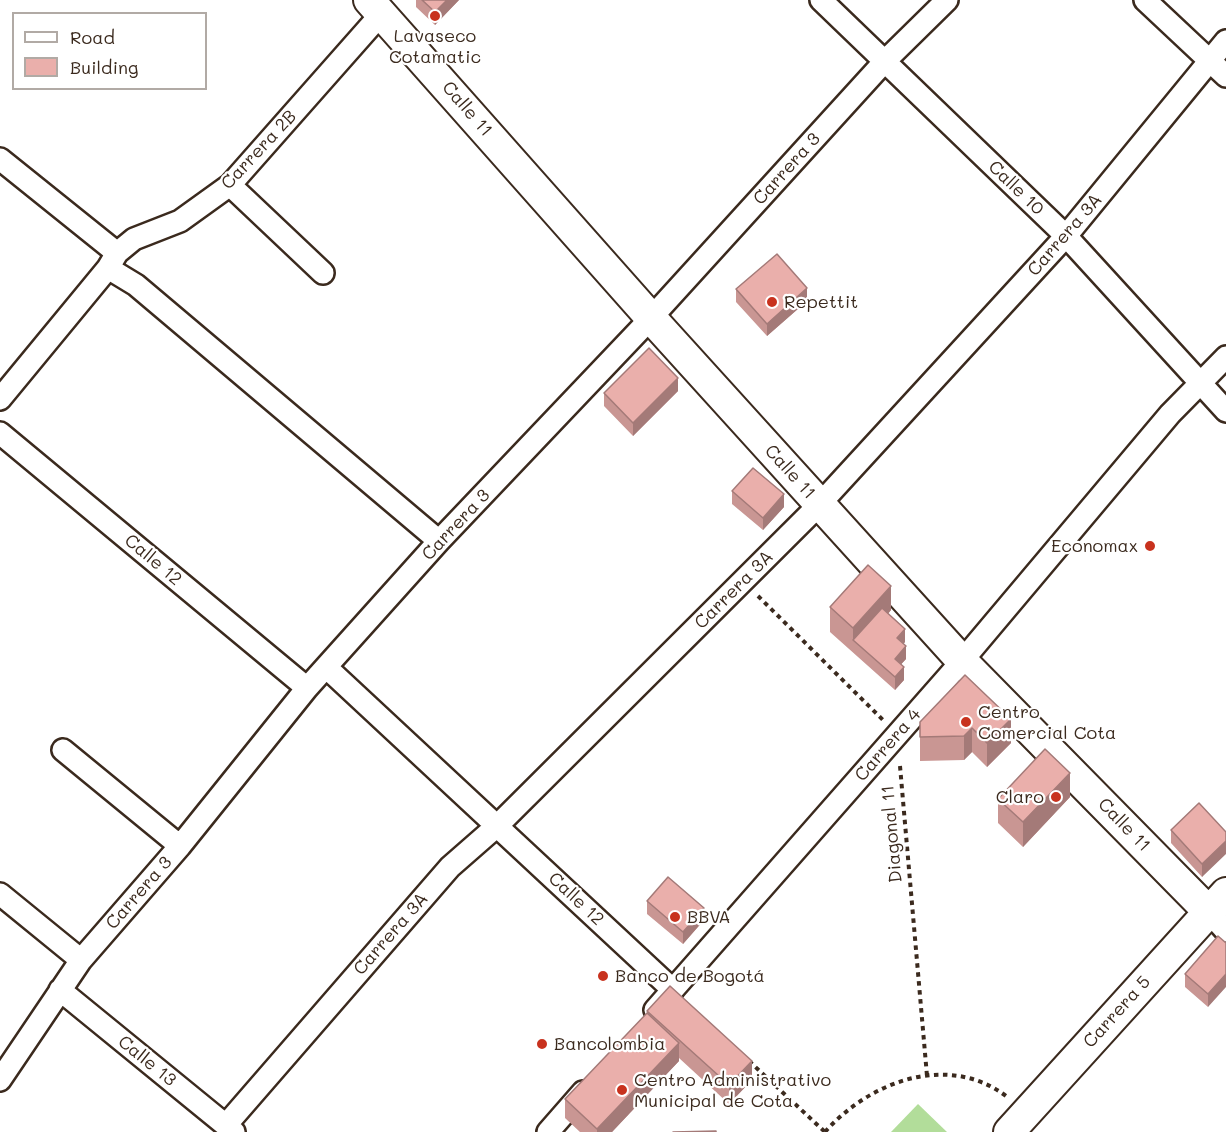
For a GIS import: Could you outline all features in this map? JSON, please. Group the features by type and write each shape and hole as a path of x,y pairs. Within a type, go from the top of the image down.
{"main road":[{"name":"Calle 11","path":"376,6 651,318 962,660 1220,912"},
{"name":"Carrera 5","path":"1009,1132 1220,912"}],"street":[{"name":"Calle 10","path":"821,0 1066,236 1226,411"},
{"name":"Carrera 3","path":"0,1080 81,960 180,846 307,688 439,542 651,318 885,61 947,0"},
{"path":"1145,0 1226,76"},
{"name":"Carrera 2B","path":"0,399 112,260 134,239 180,221 230,185 376,6"},
{"name":"Carrera 3A","path":"230,1128 450,867 498,825 819,505 1066,236 1226,41"},
{"path":"0,159 112,260 136,285 439,542"},
{"path":"230,185 323,273"},
{"name":"Carrera 4","path":"642,1025 898,734 1198,383 1226,357"},
{"name":"Calle 12","path":"0,433 307,688"},
{"name":"Calle 12","path":"326,667 673,990"},
{"path":"63,750 180,846"},
{"path":"0,894 81,960"},
{"name":"Calle 13","path":"60,990 230,1128"},
{"path":"548,1132 595,1078"}],"path":[{"path":"743,581 898,734"},
{"name":"Diagonal 11","path":"898,734 927,1076"},
{"path":"741,1053 825,1132 860,1099 880,1088 903,1080 927,1076 975,1081 998,1090"}],"green space":[{"path":"918,1104 947,1132 891,1132"}],"building":[{"path":"422,0 447,0 435,12"},
{"name":"Repettit","path":"777,254 807,288 767,324 736,289"},
{"path":"649,348 678,378 633,423 604,393"},
{"path":"753,468 784,494 763,518 732,491"},
{"path":"868,565 891,586 853,628 830,607"},
{"path":"882,608 905,629 897,638 906,646 895,659 904,667 895,677 853,640"},
{"path":"965,675 1011,719 987,743 972,728 964,736 920,737 920,722"},
{"path":"1045,749 1070,773 1023,822 998,799"},
{"path":"1199,803 1226,832 1226,841 1202,864 1171,830"},
{"path":"668,877 704,908 683,932 647,901"},
{"path":"1218,936 1226,943 1226,974 1208,994 1185,974"},
{"path":"670,986 752,1061 729,1085 647,1011"},
{"name":"Centro Administrativo Municipal de Cota","path":"647,1013 679,1043 597,1129 565,1099"}],"place":[{"name":"Lavaseco Cotamatic","path":"435,16"},
{"name":"Repettit","path":"772,302"},
{"name":"Economax","path":"1150,546"},
{"name":"Centro Comercial Cota","path":"966,722"},
{"name":"Claro","path":"1056,797"},
{"name":"BBVA","path":"675,917"},
{"name":"Banco de Bogotá","path":"603,976"},
{"name":"Bancolombia","path":"542,1044"},
{"name":"Centro Administrativo Municipal de Cota","path":"622,1090"}]}
